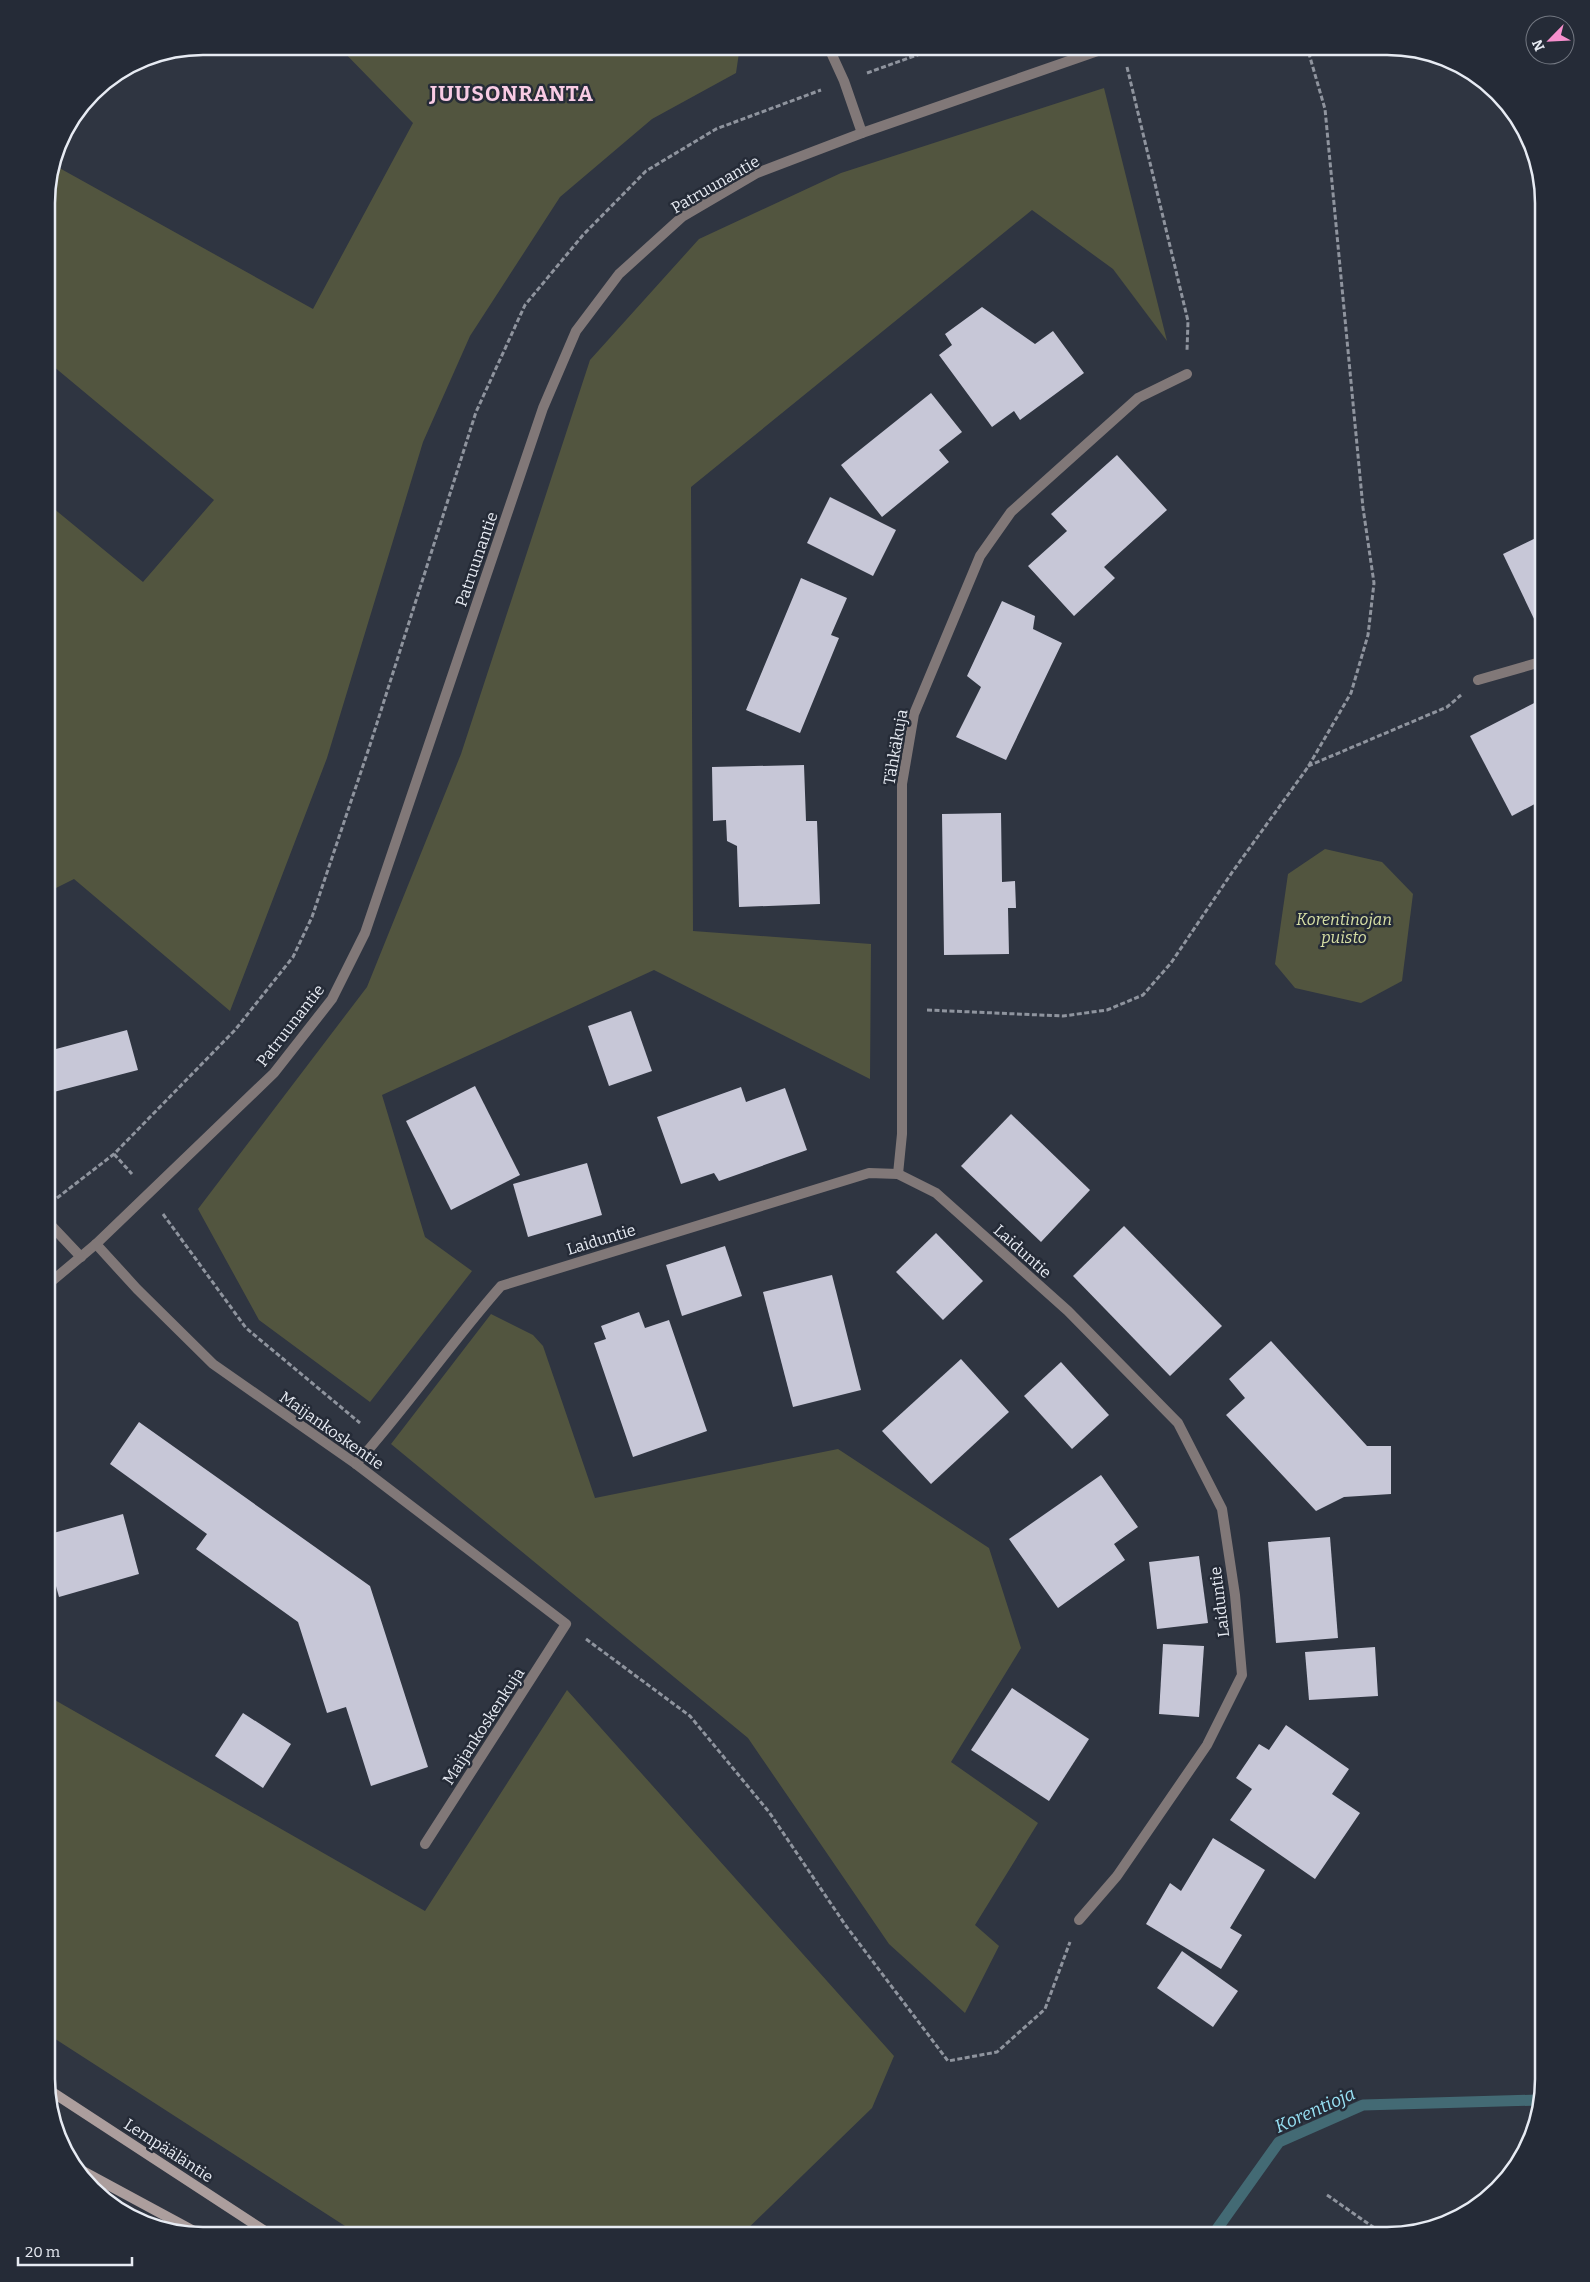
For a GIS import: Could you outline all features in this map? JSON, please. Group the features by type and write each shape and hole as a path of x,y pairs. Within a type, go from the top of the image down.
{"main road":[{"name":"Lempääläntie","path":"56,2094 257,2227"},
{"path":"91,2175 183,2225"}],"street":[{"path":"832,55 844,81 862,132"},
{"name":"Patruunantie","path":"55,1279 96,1244 274,1073 332,999 361,941 543,408 576,331 619,274 682,217 757,173 862,132 1086,55"},
{"name":"Tähkäkuja","path":"898,1174 902,1134 902,784 914,714 980,556 1011,512 1138,398 1187,374"},
{"path":"1478,680 1535,664"},
{"name":"Laiduntie","path":"356,1464 379,1439 460,1333 501,1286 870,1173 898,1174 936,1193 1068,1311 1178,1423 1222,1509 1235,1595 1242,1675 1207,1744 1117,1876 1079,1920"},
{"path":"55,1230 81,1257"},
{"name":"Maijankoskentie","path":"96,1244 137,1289 213,1364 356,1464 566,1624"},
{"name":"Maijankoskenkuja","path":"425,1844 566,1624"}],"path":[{"path":"55,1199 114,1154 235,1030 294,957 312,917 367,754 476,412 525,305 584,235 646,171 716,129 917,55"},
{"path":"902,1009 1063,1016 1107,1010 1144,995 1171,963 1233,871 1308,767 1352,693 1368,635 1374,582 1364,508 1325,109 1310,55"},
{"path":"1127,66 1188,322 1187,374"},
{"path":"1308,767 1447,707 1478,680"},
{"path":"114,1154 149,1193 246,1328 379,1439"},
{"path":"566,1624 690,1716 769,1812 846,1926 948,2061 997,2052 1045,2009 1079,1920"},
{"path":"1328,2195 1373,2227"}],"green space":[{"path":"347,55 739,55 736,73 652,119 560,197 470,336 423,442 327,758 230,1011 74,879 55,888 55,510 143,582 214,500 55,368 55,193 58,174 59,168 313,309 413,123"},
{"path":"1104,88 1167,341 1113,269 1032,210 691,487 693,931 871,944 870,1079 654,970 382,1095 425,1237 472,1271 370,1402 259,1320 198,1209 367,987 461,754 590,360 699,239 841,173"},
{"name":"Korentinojan puisto","path":"1325,849 1382,862 1413,894 1402,981 1361,1003 1295,988 1275,964 1288,874"},
{"path":"491,1314 533,1335 543,1346 595,1498 838,1449 989,1548 1021,1648 951,1762 1038,1823 975,1925 999,1946 965,2013 889,1944 748,1738 391,1444"},
{"path":"567,1690 894,2056 872,2108 749,2227 347,2227 55,2039 55,1700 425,1911"}],"building":[{"path":"982,307 1035,344 1053,331 1084,373 1020,420 1014,411 992,427 939,355 952,345 945,334"},
{"path":"931,393 962,432 939,450 949,462 882,517 841,465"},
{"path":"1117,455 1167,510 1104,567 1115,578 1074,616 1028,566 1067,531 1051,514"},
{"path":"830,497 896,530 873,576 807,543"},
{"path":"1535,538 1535,621 1503,554"},
{"path":"801,578 847,598 831,635 839,638 800,733 746,710"},
{"path":"1002,601 1035,616 1033,629 1062,643 1006,760 956,737 981,687 967,676"},
{"path":"1535,703 1535,804 1512,816 1470,736"},
{"path":"804,765 806,821 817,821 820,904 739,907 737,846 727,841 726,820 713,821 712,767"},
{"path":"1001,813 1002,882 1015,881 1016,908 1008,908 1009,954 944,955 942,814"},
{"path":"631,1011 652,1071 609,1086 588,1026"},
{"path":"127,1030 138,1070 55,1092 55,1046 56,1049"},
{"path":"475,1086 520,1175 451,1210 406,1121"},
{"path":"741,1087 746,1102 785,1088 807,1150 719,1181 714,1173 681,1184 657,1117"},
{"path":"1011,1114 1090,1190 1041,1242 961,1166"},
{"path":"587,1163 602,1215 528,1237 513,1184"},
{"path":"1124,1226 1222,1326 1170,1376 1073,1276"},
{"path":"936,1233 983,1281 943,1320 896,1272"},
{"path":"725,1246 742,1296 682,1316 666,1265"},
{"path":"832,1275 861,1390 793,1407 763,1292"},
{"path":"639,1312 645,1328 669,1320 707,1431 633,1457 594,1343 606,1339 601,1326"},
{"path":"1271,1341 1367,1446 1391,1446 1391,1494 1344,1497 1316,1511 1226,1415 1245,1398 1229,1379"},
{"path":"961,1359 1009,1412 931,1484 882,1431"},
{"path":"1061,1362 1109,1415 1072,1449 1024,1396"},
{"path":"139,1422 370,1586 428,1767 371,1786 346,1707 327,1713 298,1622 196,1549 207,1534 110,1464"},
{"path":"1101,1475 1138,1527 1114,1544 1125,1560 1058,1608 1009,1539"},
{"path":"123,1514 139,1574 59,1597 55,1583 55,1533"},
{"path":"1330,1537 1338,1638 1276,1643 1268,1542"},
{"path":"1199,1556 1208,1623 1157,1629 1149,1562"},
{"path":"1163,1644 1204,1646 1199,1717 1159,1714"},
{"path":"1375,1647 1378,1696 1309,1700 1305,1652"},
{"path":"1012,1688 1089,1739 1049,1801 971,1750"},
{"path":"243,1713 291,1744 263,1788 215,1756"},
{"path":"1286,1725 1349,1769 1332,1794 1360,1813 1315,1879 1230,1820 1252,1789 1236,1778 1259,1744 1269,1750"},
{"path":"1213,1838 1265,1870 1230,1928 1242,1935 1221,1969 1146,1924 1170,1883 1181,1891"},
{"path":"1182,1951 1238,1991 1213,2027 1157,1988"}],"waterway":[{"name":"Korentioja","path":"1218,2227 1279,2142 1363,2105 1534,2100"}],"district":[{"name":"JUUSONRANTA","path":"512,94"}]}
